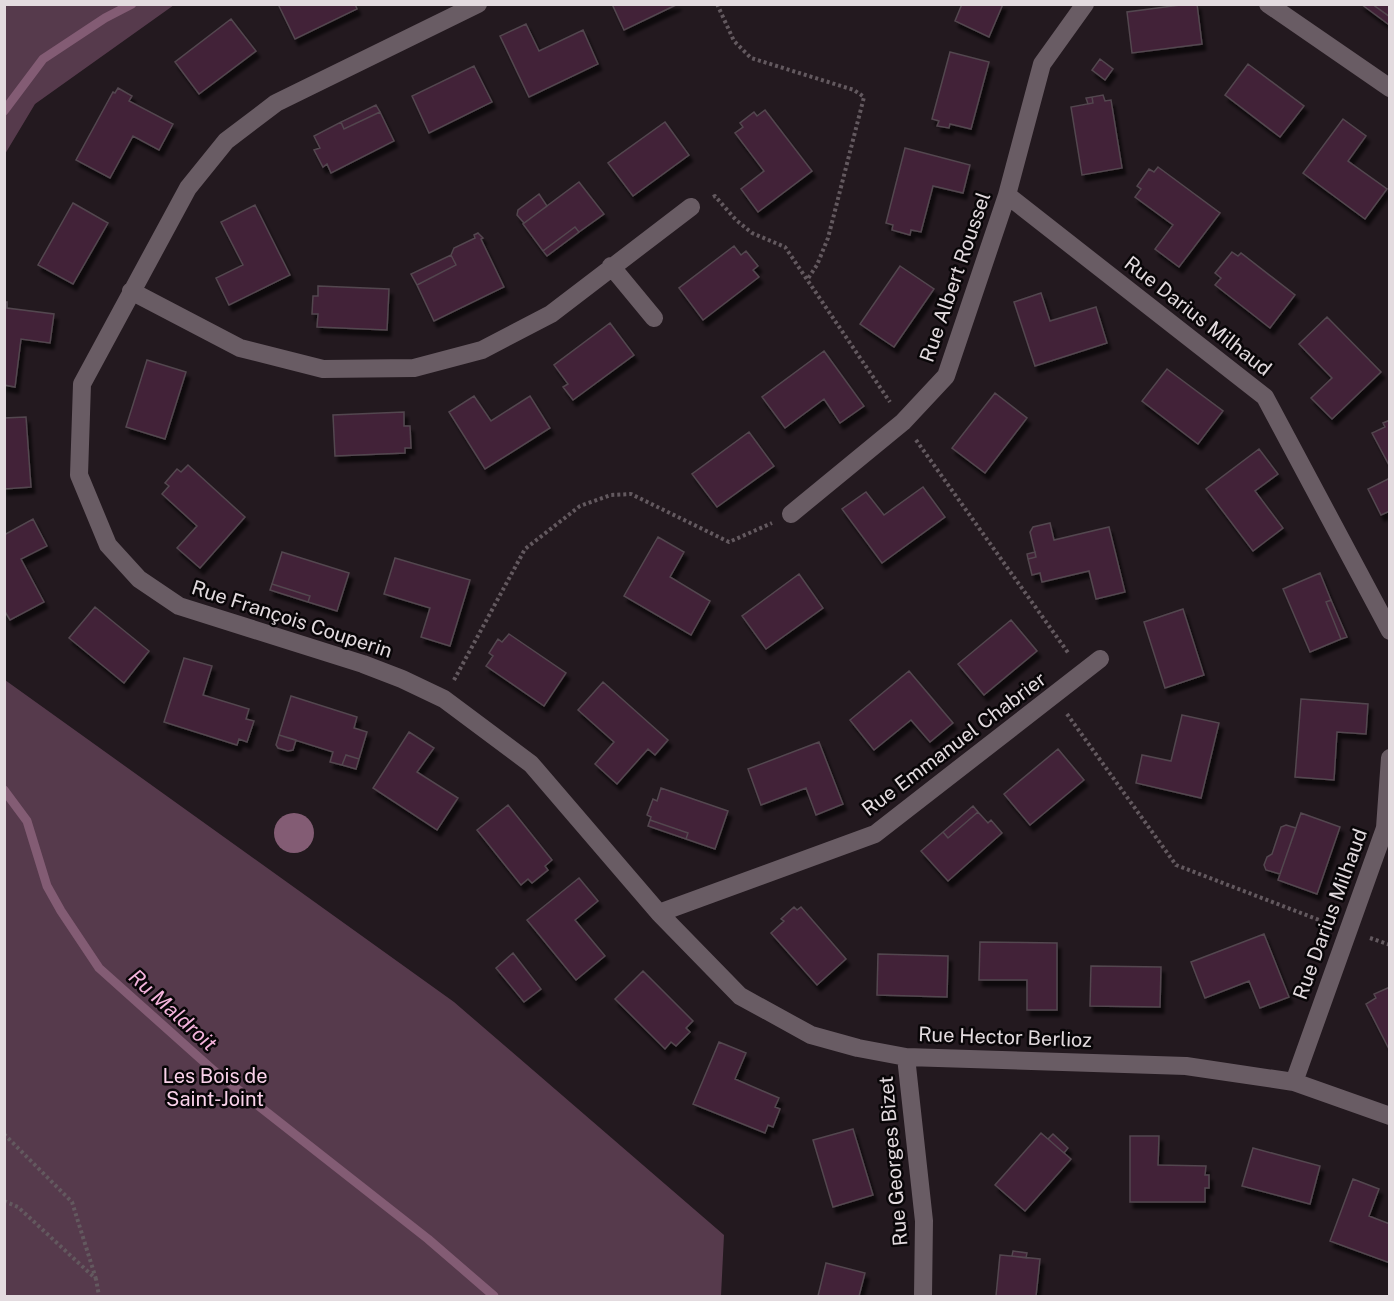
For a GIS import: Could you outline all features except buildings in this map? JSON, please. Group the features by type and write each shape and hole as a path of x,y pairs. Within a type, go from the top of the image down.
{"street":[{"name":"Rue François Couperin","path":"478,4 276,103 226,141 188,188 82,384 79,475 108,545 139,579 178,606 363,664 444,699 531,764 659,913"},
{"name":"Rue Albert Roussel","path":"791,514 903,422 946,376 1007,195 1042,64 1084,4"},
{"path":"1268,4 1389,87"},
{"name":"Rue Darius Milhaud","path":"1007,195 1265,397 1389,631"},
{"path":"131,291 240,348 323,369 414,368 482,350 551,314 691,207"},
{"path":"611,266 654,318"},
{"name":"Rue Emmanuel Chabrier","path":"659,913 875,834 1100,659"},
{"name":"Rue Darius Milhaud","path":"1294,1082 1385,828 1389,758"},
{"name":"Rue Hector Berlioz","path":"659,913 740,996 811,1035 858,1048 906,1057 1186,1066 1294,1082 1389,1116"},
{"name":"Rue Georges Bizet","path":"906,1057 924,1221 923,1296"}],"path":[{"path":"717,4 734,41 751,58 854,90 864,98 828,238 817,265 807,280"},
{"path":"444,699 525,549 580,506 611,495 631,494 729,542 791,514"},
{"path":"1054,696 1176,864 1389,945"},
{"path":"4,1134 72,1202 96,1279 99,1296"},
{"path":"4,1201 18,1207 96,1279"}],"green space":[{"path":"5,4 174,5 35,104 5,154"},
{"name":"Les Bois de Saint-Joint","path":"5,680 454,1002 724,1235 721,1296 5,1296"}],"shaded area":[{"path":"294,813 308,819 314,833 308,847 294,853 280,847 274,833 280,819"}],"waterway":[{"name":"Ru Maldroit","path":"4,111 43,59 105,18 132,4"},
{"name":"Ru Maldroit","path":"4,790 27,821 47,886 99,968 213,1070 428,1239 494,1296"}]}
